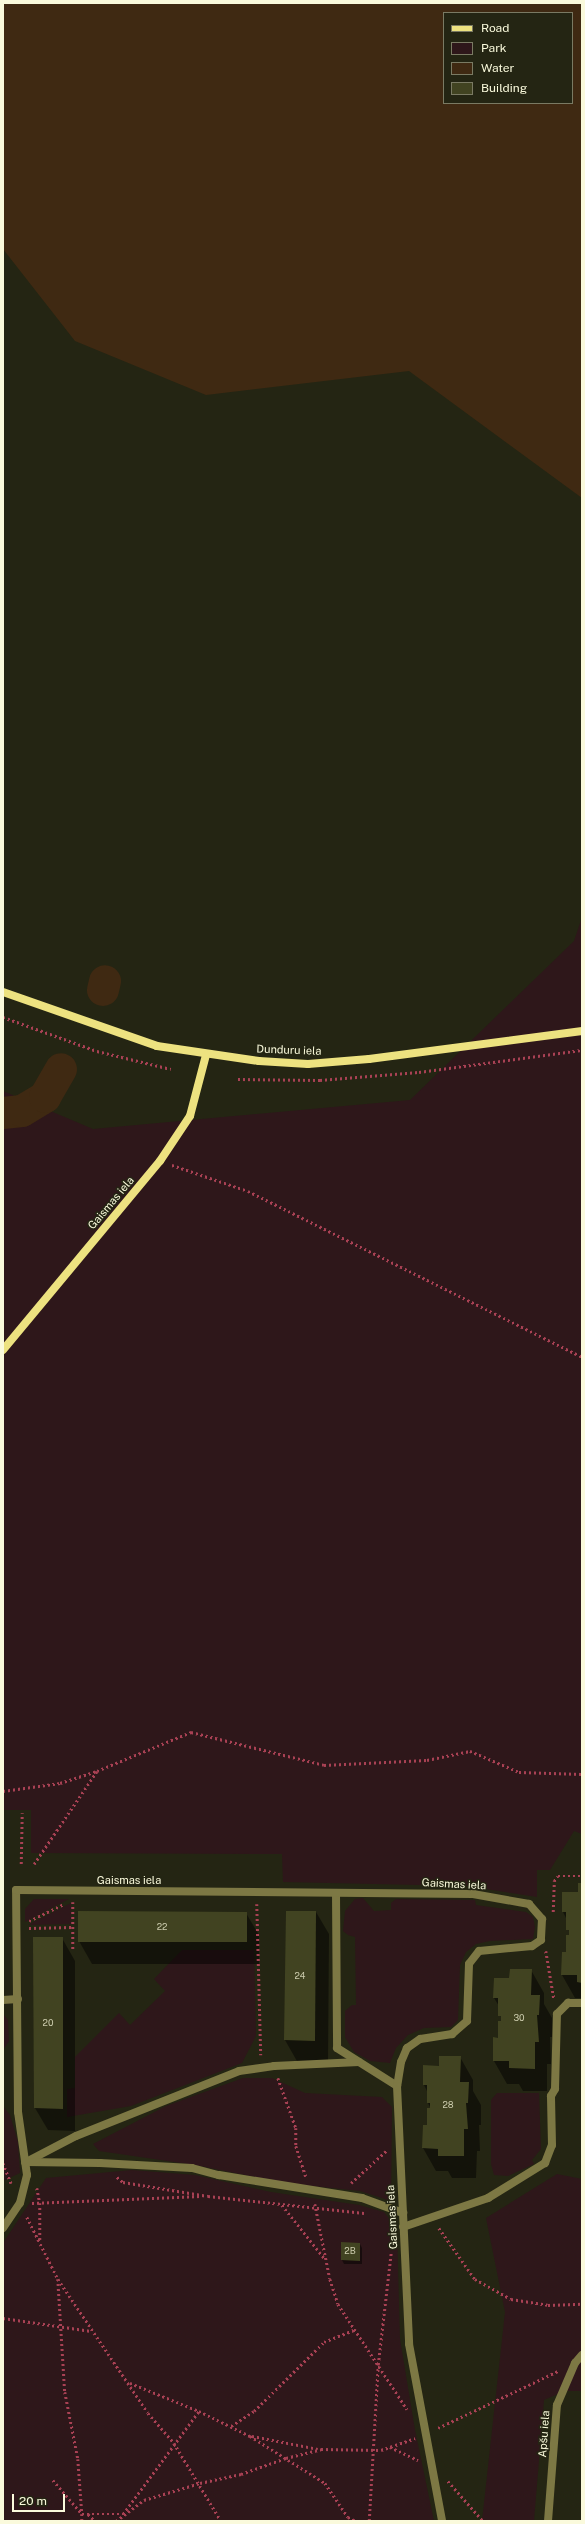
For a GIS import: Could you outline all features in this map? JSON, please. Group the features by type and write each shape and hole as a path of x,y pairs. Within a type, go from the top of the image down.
{"street":[{"name":"Dunduru iela","path":"3,992 157,1046 206,1055 259,1061 308,1064 369,1059 582,1031"},
{"name":"Gaismas iela","path":"3,1350 160,1162 190,1116 206,1055"},
{"name":"Gaismas iela","path":"20,2203 28,2175 29,2162 18,2112 16,1890 473,1894 529,1904 542,1919"},
{"path":"336,1893 337,2048 396,2086"},
{"path":"540,1940 542,1919"},
{"name":"Gaismas iela","path":"442,2521 424,2435 409,2344 396,2086 401,2062 408,2048 420,2039 452,2034 467,2021 469,1964 479,1951 532,1946 540,1940"},
{"path":"3,2000 18,1999"},
{"path":"404,2227 488,2198 545,2163 552,2145 551,2096 555,2089 557,2014 568,2003 582,2003"},
{"path":"29,2162 83,2133 239,2071 274,2066 359,2062"},
{"path":"29,2162 100,2163 192,2168 219,2175 310,2191 362,2198 403,2213"},
{"path":"3,2228 20,2203"},
{"name":"Apšu iela","path":"548,2521 557,2405 575,2363 582,2355"}],"path":[{"path":"3,1017 97,1050 171,1069"},
{"path":"238,1079 320,1080 419,1072 582,1050"},
{"path":"160,1162 248,1191 582,1357"},
{"path":"3,1791 60,1783 97,1770 191,1732 324,1765 427,1760 470,1751 519,1772 582,1774"},
{"path":"34,1864 97,1770"},
{"path":"21,1864 22,1813"},
{"path":"542,1919 553,1920 554,1881 558,1876 582,1876"},
{"path":"257,1892 261,2068"},
{"path":"16,1928 73,1899 73,1951"},
{"path":"16,1928 73,1927"},
{"path":"540,1940 547,1953 557,2014"},
{"path":"274,2066 296,2128 296,2146 317,2209 326,2261 338,2304 412,2416"},
{"path":"336,2194 359,2177 399,2138"},
{"path":"29,2162 40,2203 40,2243"},
{"path":"3,2163 20,2203 58,2279 91,2331 129,2383 148,2413 174,2443 200,2483 221,2521"},
{"path":"123,2182 208,2196 370,2214"},
{"path":"20,2203 208,2196"},
{"path":"282,2205 317,2246 326,2261"},
{"path":"432,2218 475,2279 511,2299 548,2305 582,2304"},
{"path":"369,2521 378,2365 391,2247"},
{"path":"58,2279 59,2326 65,2392 78,2459 82,2521"},
{"path":"3,2318 91,2331"},
{"path":"231,2427 254,2411 324,2342 354,2330"},
{"path":"250,2436 321,2449 372,2450 390,2447 424,2435 575,2363"},
{"path":"129,2383 199,2411 250,2436 325,2483 348,2517 356,2521"},
{"path":"116,2521 123,2514 199,2411"},
{"path":"390,2447 431,2466"},
{"path":"53,2480 82,2514 123,2514 144,2500 200,2483 241,2474 286,2458 321,2449"},
{"path":"444,2476 483,2521"},
{"path":"87,2514 95,2521"}],"green space":[{"path":"582,917 582,1834 574,1831 550,1870 537,1870 537,1897 466,1886 283,1882 282,1854 31,1853 31,1810 3,1810 3,1091 93,1129 410,1100 574,941"},
{"path":"363,1898 374,1911 391,1910 391,1903 396,1899 475,1900 476,1905 526,1912 533,1917 535,1927 533,1939 490,1941 476,1944 466,1952 460,1965 458,2020 451,2027 424,2028 408,2035 396,2048 390,2063 370,2061 354,2052 345,2037 345,2011 352,2005 356,2005 355,1937 348,1935 343,1931 345,1911 355,1899"},
{"path":"34,1899 69,1899 25,1922 25,1909"},
{"path":"71,1903 71,1924 28,1925"},
{"path":"182,1950 254,1950 256,2036 242,2063 131,2106 67,2117 67,2089 75,2088 75,2057 119,2013 130,2025 165,1991 154,1979"},
{"path":"3,2014 8,2020 9,2041 3,2050"},
{"path":"243,2078 272,2078 305,2093 382,2097 392,2107 391,2201 360,2191 284,2183 195,2165 99,2151 93,2144 166,2106"},
{"path":"497,2093 539,2093 541,2149 532,2160 534,2164 508,2176 494,2175 491,2164 491,2100"},
{"path":"3,2106 10,2115 18,2142 20,2173 3,2181"},
{"path":"132,2170 195,2175 271,2192 359,2205 384,2212 397,2229 400,2339 415,2430 434,2521 3,2521 3,2243 46,2178"},
{"path":"557,2174 582,2179 582,2391 565,2391 544,2400 534,2521 482,2521 505,2312 486,2218"}],"water":[{"path":"3,3 582,3 582,498 409,371 206,395 75,341 3,249"}],"building":[{"path":"578,1883 582,1883 582,1983 577,1982 577,1975 561,1975 562,1952 566,1952 566,1935 569,1935 569,1930 566,1930 566,1912 562,1912 562,1892 578,1892"},
{"path":"78,1911 247,1912 247,1942 78,1942"},
{"path":"286,1911 316,1911 315,2041 284,2040"},
{"path":"33,1937 63,1937 63,2109 34,2108"},
{"path":"510,1969 532,1969 531,1995 540,1995 539,2015 537,2015 539,2042 535,2042 535,2069 509,2068 509,2061 493,2061 493,2037 498,2038 498,2021 501,2021 501,2016 498,2016 498,1998 493,1998 494,1978 509,1978"},
{"path":"439,2056 461,2056 460,2082 469,2082 468,2103 466,2103 468,2129 464,2129 464,2156 438,2156 438,2149 422,2148 423,2125 427,2125 427,2108 430,2108 430,2103 427,2103 427,2085 423,2085 423,2065 439,2066"},
{"path":"341,2242 360,2243 360,2261 341,2260"}],"waterway":[{"path":"103,990 105,981"},
{"path":"3,1113 22,1111 45,1097 61,1069"}]}
